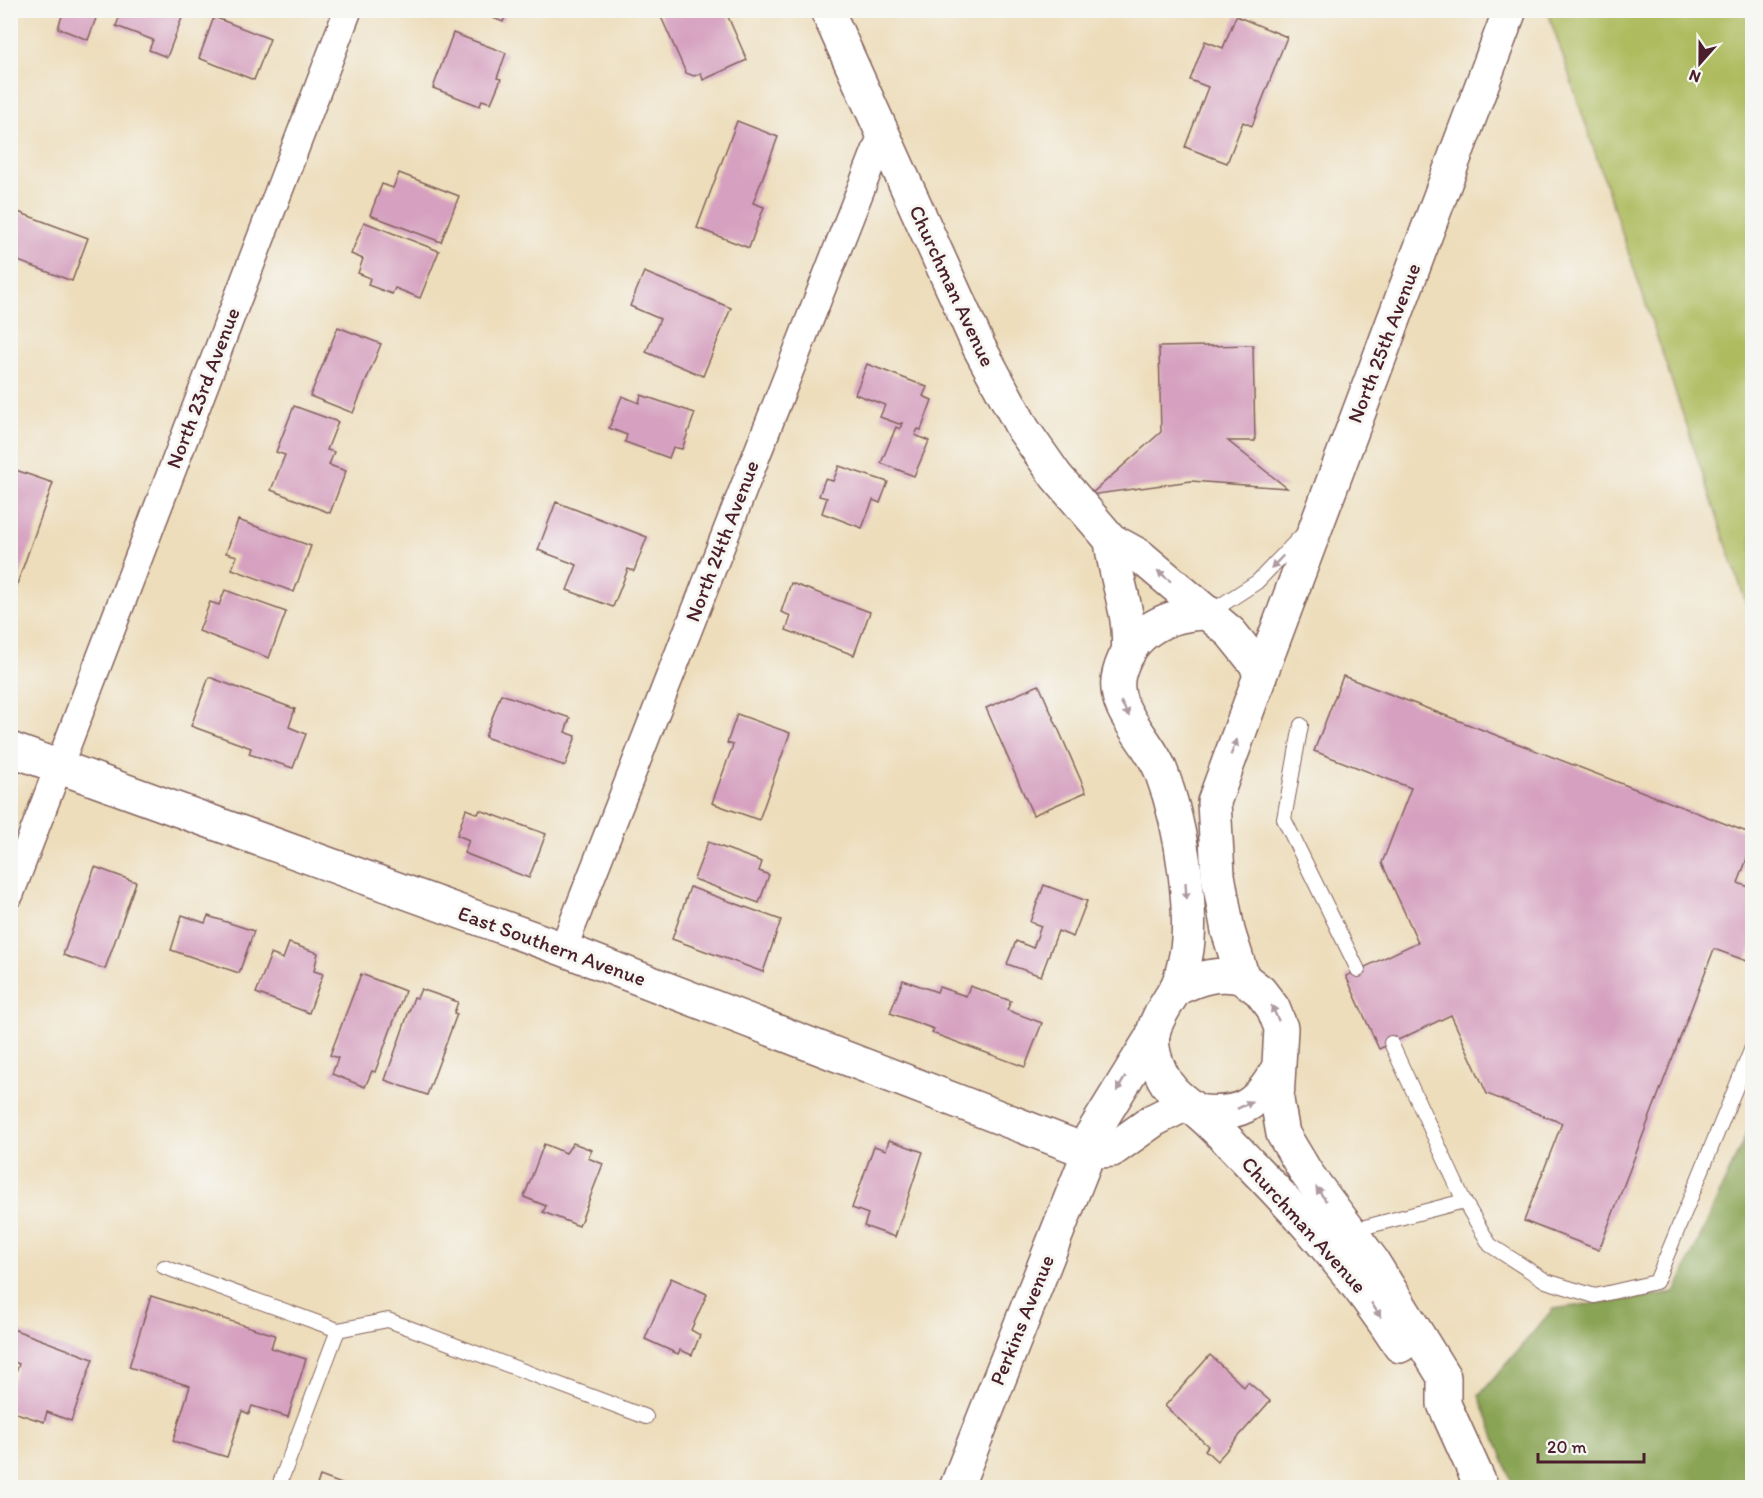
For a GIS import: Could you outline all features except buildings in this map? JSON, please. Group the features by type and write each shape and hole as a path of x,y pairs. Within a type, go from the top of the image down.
{"main road":[{"name":"Churchman Avenue","path":"827,10 979,347 1023,429 1056,476 1111,540 1140,556 1209,613 1246,650 1256,664 1260,676"},
{"name":"North 25th Avenue","path":"1260,676 1510,10"},
{"path":"1111,540 1114,572 1129,619 1128,654"},
{"path":"1153,1035 1157,1018 1176,989 1186,954 1185,874 1178,829 1161,770 1121,704 1117,689 1119,673 1128,654 1146,630 1180,614 1209,613"},
{"path":"1243,978 1228,931 1218,874 1214,802 1260,676"},
{"name":"East Southern Avenue","path":"10,749 563,949 1089,1152"},
{"path":"1176,989 1209,976 1227,974 1243,978"},
{"name":"Churchman Avenue","path":"1243,978 1260,991 1273,1008 1281,1029 1277,1100 1283,1134 1307,1174 1371,1259 1444,1377 1444,1404 1482,1488"},
{"name":"Churchman Avenue","path":"1153,1035 1154,1054 1161,1075 1171,1091 1191,1108 1329,1247 1365,1293 1426,1390 1444,1404"},
{"name":"Perkins Avenue","path":"956,1488 1089,1152 1091,1136 1153,1035"},
{"name":"Churchman Avenue","path":"1191,1108 1226,1112 1246,1106 1264,1094 1277,1070"},
{"path":"1089,1152 1112,1150 1154,1120 1191,1108"}],"street":[{"name":"North 23rd Avenue","path":"10,894 348,10"},
{"name":"North 24th Avenue","path":"563,949 882,135"}],"lane":[{"path":"1209,613 1257,582 1317,520"},
{"path":"1301,725 1284,819 1358,970"},
{"path":"1391,1043 1464,1201 1490,1245 1546,1281 1595,1296 1656,1282 1752,1048"},
{"path":"1348,1231 1464,1201"},
{"path":"164,1267 338,1330 388,1320 646,1416"},
{"path":"278,1488 338,1330"}],"green space":[{"path":"1551,10 1752,11 1752,621 1549,15"},
{"path":"1752,1121 1752,1487 1514,1487 1479,1396 1553,1309 1675,1293"}]}
